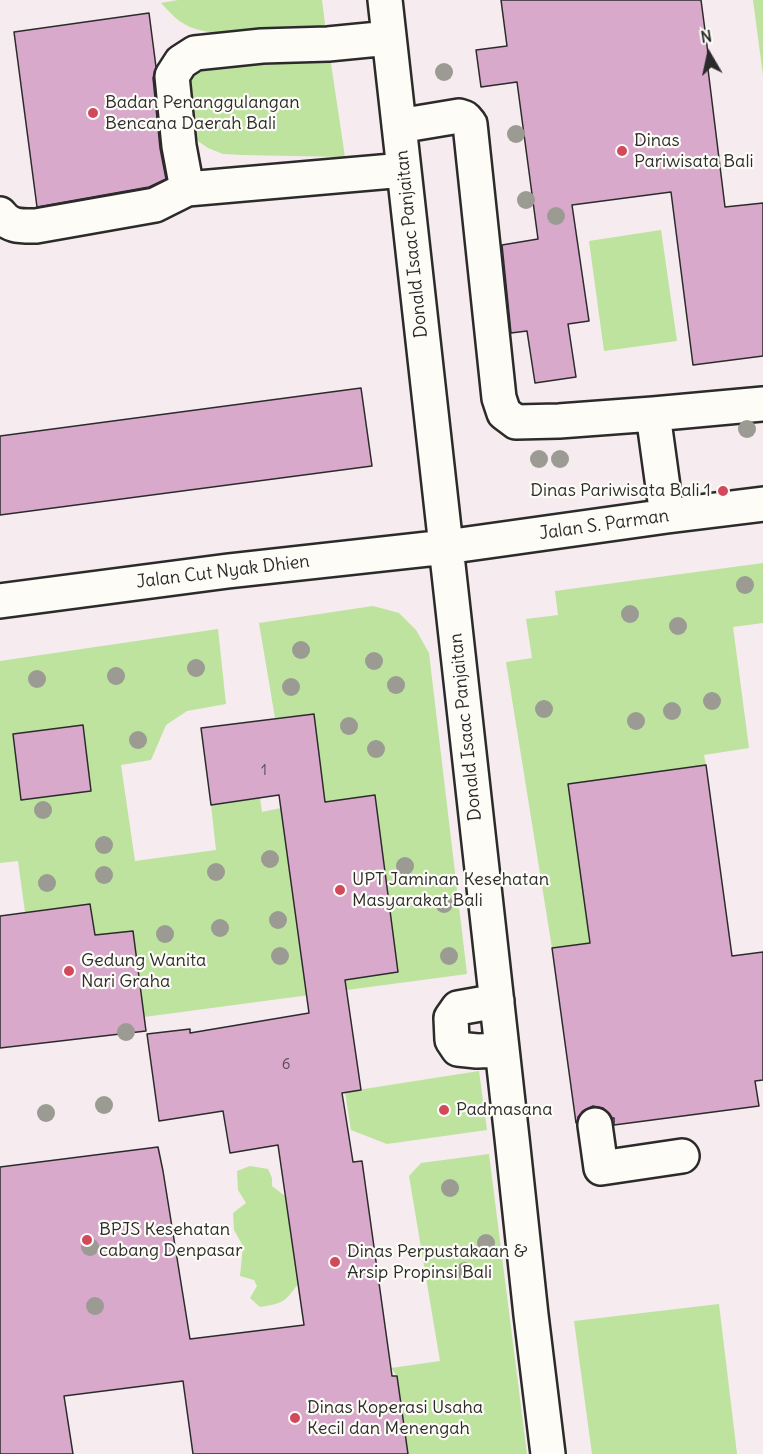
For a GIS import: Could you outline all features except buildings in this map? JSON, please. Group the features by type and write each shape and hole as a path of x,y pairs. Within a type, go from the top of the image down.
{"street":[{"name":"Donald Isaac Panjaitan","path":"385,0 548,1454"},
{"path":"187,189 179,146 172,76 181,62 195,53 262,46 328,44 389,38"},
{"path":"399,126 459,116 465,118 470,124 499,398 504,413 516,422 559,421 763,404"},
{"path":"0,214 5,221 19,226 36,226 155,205 187,189 404,170"},
{"path":"653,414 668,516"},
{"name":"Jalan S. Parman","path":"446,547 763,504"},
{"name":"Jalan Cut Nyak Dhien","path":"0,600 228,571 446,547"},
{"path":"497,1001 458,1008 451,1018 452,1040 458,1048 502,1050"},
{"path":"596,1125 601,1168 682,1156"}],"green space":[{"path":"178,0 322,0 326,32 210,32 182,23 161,3"},
{"path":"753,0 763,0 763,75"},
{"path":"330,57 345,157 223,154 198,141 192,132 189,73 195,65"},
{"path":"661,230 677,341 604,351 589,241"},
{"path":"763,563 763,623 733,627 749,748 704,755 706,765 568,784 590,943 552,948 506,662 532,658 526,619 558,615 555,591"},
{"path":"373,606 399,613 416,630 429,653 467,974 144,1017 132,932 95,935 90,904 25,912 18,861 0,863 0,661 218,629 226,704 187,711 166,725 151,760 121,765 135,861 216,850 211,805 260,798 262,812 281,808 305,985 398,972 375,795 325,802 314,714 275,718 259,623"},
{"path":"479,1071 487,1130 387,1144 351,1130 345,1092"},
{"path":"489,1154 527,1454 408,1454 397,1376 391,1368 440,1361 409,1176 421,1163"},
{"path":"250,1166 268,1169 272,1178 272,1186 285,1196 298,1284 282,1301 260,1307 250,1298 257,1286 254,1280 240,1276 243,1246 234,1230 233,1213 246,1203 238,1190 237,1171"},
{"path":"719,1304 737,1454 592,1454 574,1321"}],"place":[{"name":"Badan Penanggulangan Bencana Daerah Bali","path":"93,113"},
{"name":"Dinas Pariwisata Bali","path":"622,151"},
{"name":"Dinas Pariwisata Bali 1","path":"723,491"},
{"name":"UPT Jaminan Kesehatan Masyarakat Bali","path":"340,890"},
{"name":"Gedung Wanita Nari Graha","path":"69,971"},
{"name":"Padmasana","path":"444,1110"},
{"name":"BPJS Kesehatan cabang Denpasar","path":"87,1240"},
{"name":"Dinas Perpustakaan & Arsip Propinsi Bali","path":"335,1262"},
{"name":"Dinas Koperasi Usaha Kecil dan Menengah","path":"295,1418"}]}
